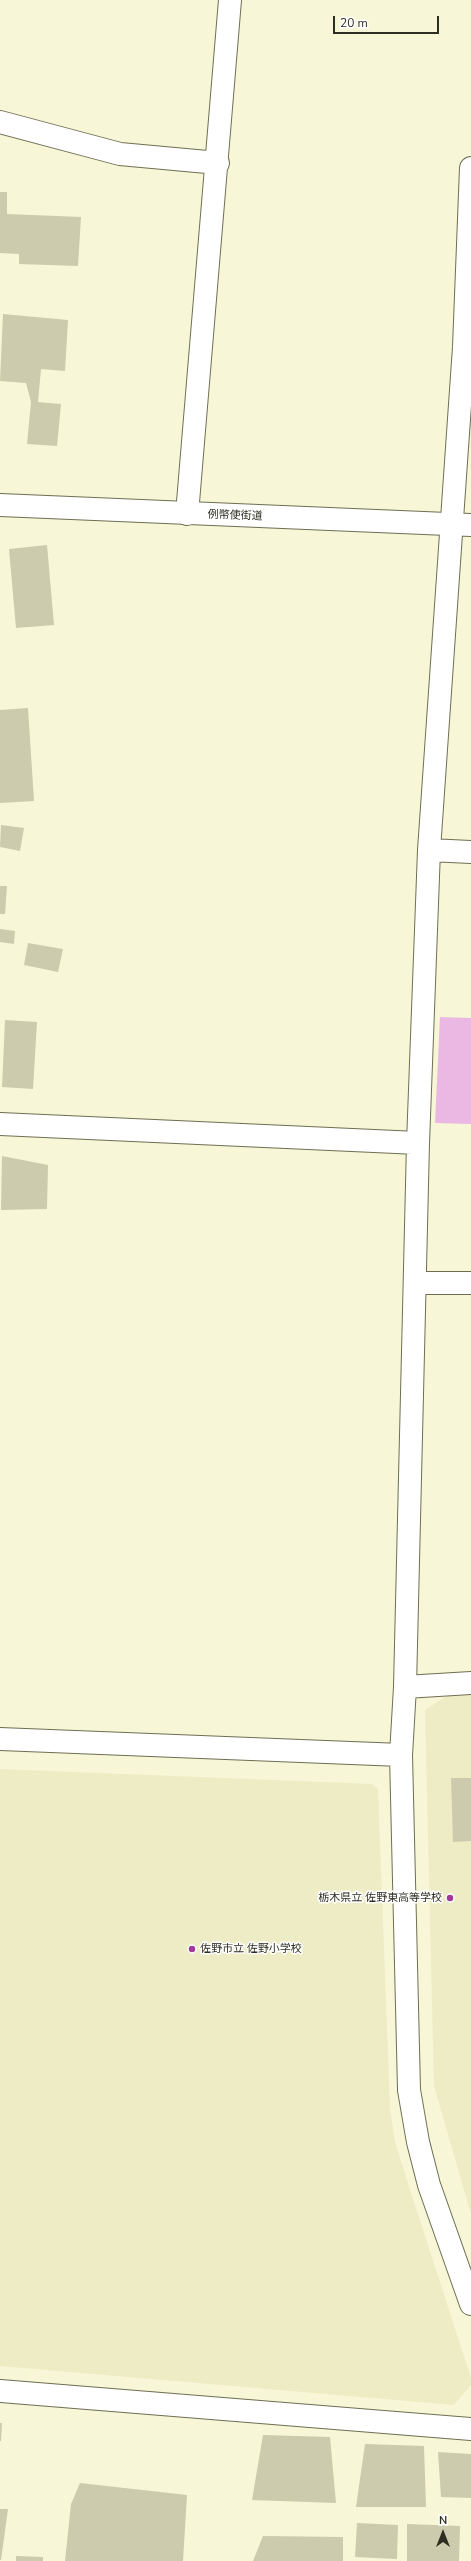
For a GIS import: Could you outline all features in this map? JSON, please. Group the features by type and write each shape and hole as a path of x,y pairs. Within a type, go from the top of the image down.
{"street":[{"path":"187,514 218,163 230,0"},
{"path":"0,122 120,154 218,163"},
{"path":"471,168 464,347 461,525 429,850 418,1143 416,1283 405,1687 401,1756 409,2090 418,2142 429,2185 471,2304"},
{"name":"例幣使街道","path":"0,505 461,525"},
{"path":"429,850 471,852"},
{"path":"0,1124 418,1143"},
{"path":"416,1283 471,1283"},
{"path":"405,1687 471,1683"},
{"path":"0,1739 401,1756"},
{"path":"0,2391 471,2429"}],"shaded area":[{"path":"440,1017 471,1018 471,1124 435,1123"},
{"name":"栃木県立 佐野東高等学校","path":"453,1692 471,1692 471,2214 434,2086 425,1710"},
{"name":"佐野市立 佐野小学校","path":"0,1769 372,1784 378,1789 390,2109 395,2142 471,2378 471,2385 454,2405 0,2366"}],"building":[{"path":"0,192 7,192 7,214 81,217 78,266 19,264 19,254 0,253"},
{"path":"3,314 68,320 65,371 41,369 38,402 61,404 57,446 27,444 31,402 26,383 0,381"},
{"path":"47,545 54,625 16,628 9,549"},
{"path":"28,708 34,801 0,803 0,710"},
{"path":"1,825 24,828 20,851 0,847"},
{"path":"0,886 7,886 5,914 0,914"},
{"path":"0,929 15,931 14,944 0,942"},
{"path":"28,943 63,949 58,972 24,965"},
{"path":"5,1020 37,1022 33,1089 2,1087"},
{"path":"2,1156 48,1165 47,1209 1,1210"},
{"path":"451,1778 471,1778 471,1841 453,1842"},
{"path":"0,2423 2,2423 1,2441 0,2441"},
{"path":"263,2435 330,2437 336,2503 252,2500"},
{"path":"365,2444 424,2446 426,2507 356,2507"},
{"path":"438,2452 471,2454 471,2498 441,2497"},
{"path":"80,2483 187,2495 183,2561 65,2561 71,2504"},
{"path":"0,2509 8,2509 1,2560 0,2560"},
{"path":"357,2523 398,2525 397,2559 355,2557"},
{"path":"407,2524 460,2526 459,2561 407,2561"},
{"path":"263,2536 343,2537 343,2561 253,2561"},
{"path":"16,2556 43,2557 43,2561 16,2561"}],"place":[{"name":"栃木県立 佐野東高等学校","path":"450,1898"},
{"name":"佐野市立 佐野小学校","path":"192,1949"}]}
